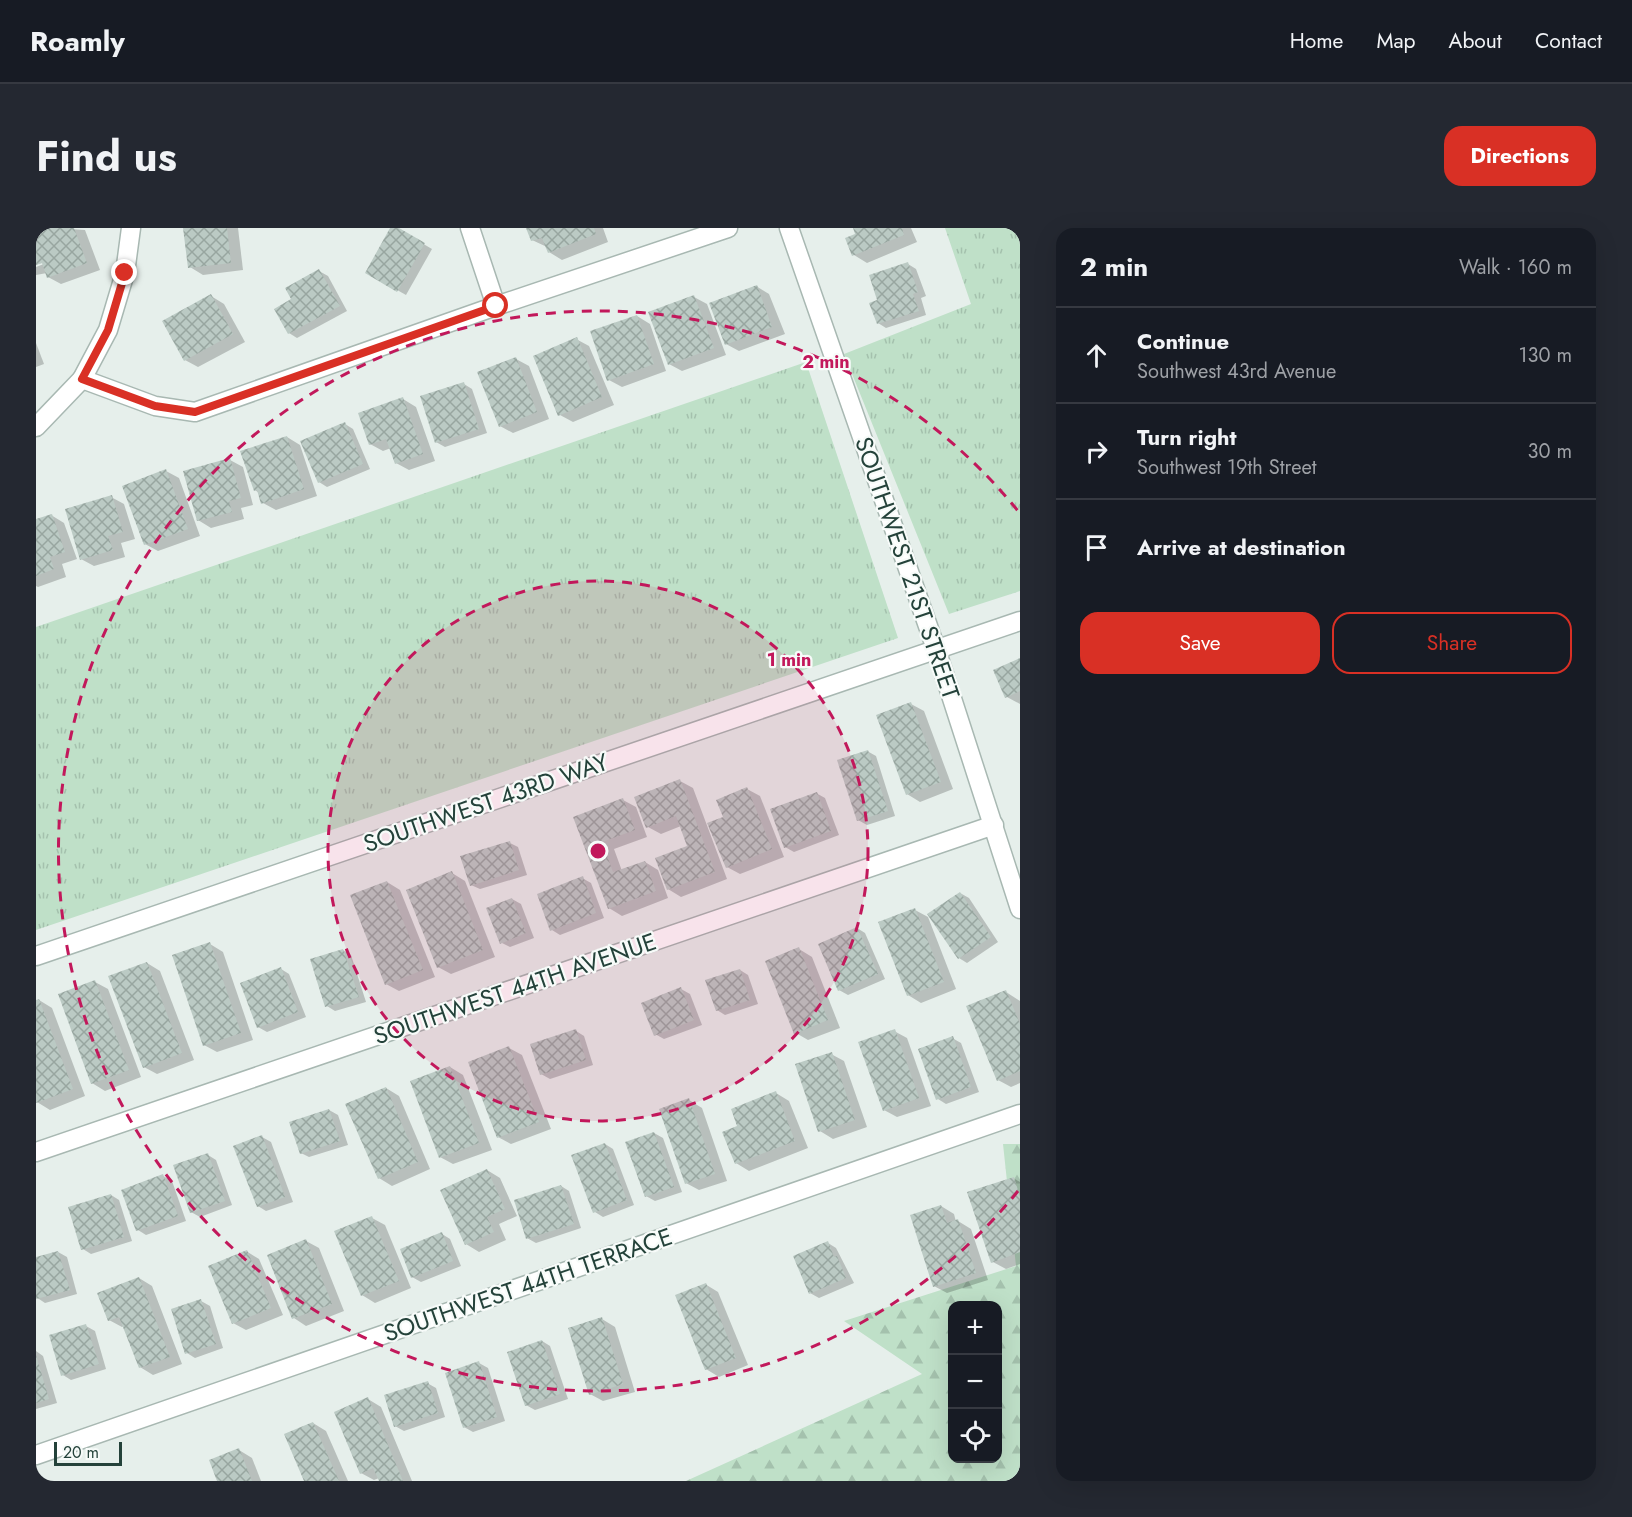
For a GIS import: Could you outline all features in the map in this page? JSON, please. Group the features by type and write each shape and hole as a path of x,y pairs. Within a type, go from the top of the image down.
{"street":[{"path":"36,427 82,379 108,330 125,273 131,228"},
{"path":"470,228 496,306"},
{"path":"82,379 155,406 195,412 496,306 728,228"},
{"name":"SOUTHWEST 21ST STREET","path":"789,228 936,650 1020,909"},
{"path":"936,650 1020,621"},
{"name":"SOUTHWEST 43RD WAY","path":"36,956 936,650"},
{"name":"SOUTHWEST 44TH AVENUE","path":"36,1152 994,825"},
{"name":"SOUTHWEST 44TH TERRACE","path":"36,1455 1020,1114"}],"green space":[{"path":"945,228 1020,228 1020,591 949,614 844,354 971,304"},
{"path":"806,362 898,638 36,930 36,627"},
{"path":"1003,1144 1020,1144 1020,1481 686,1481 922,1374 844,1321 1016,1266"}],"building":[{"path":"51,228 74,228 87,263 47,278 42,263 36,265 36,233"},
{"path":"183,228 227,228 231,263 188,268"},
{"path":"390,228 399,228 425,243 397,292 365,273"},
{"path":"526,228 594,228 596,234 548,253 542,238 531,241"},
{"path":"853,228 902,228 904,235 852,256 845,238 855,234"},
{"path":"908,262 918,292 913,294 919,311 877,324 869,303 877,300 869,275"},
{"path":"319,269 340,306 288,334 274,309 291,299 285,288"},
{"path":"757,285 772,327 725,345 709,303"},
{"path":"211,294 233,334 184,361 162,321"},
{"path":"694,295 714,348 668,365 648,312"},
{"path":"637,315 654,364 607,381 590,331"},
{"path":"577,337 602,397 558,416 533,356"},
{"path":"516,357 537,412 499,427 477,372"},
{"path":"464,382 479,429 435,443 420,396"},
{"path":"403,397 423,454 395,464 386,439 369,445 358,413"},
{"path":"345,422 363,464 318,483 300,441"},
{"path":"287,436 304,489 261,504 240,451"},
{"path":"230,458 241,498 229,501 232,512 197,521 183,471"},
{"path":"166,469 188,529 144,545 122,486"},
{"path":"112,495 123,532 108,536 113,550 80,560 65,509"},
{"path":"52,514 65,552 50,557 54,569 36,576 36,519"},
{"path":"1020,658 1020,691 1005,698 993,670"},
{"path":"911,702 941,782 906,795 876,715"},
{"path":"868,750 888,811 857,821 837,760"},
{"path":"680,779 715,872 667,890 655,858 687,846 676,816 646,828 634,797"},
{"path":"747,787 772,849 726,868 707,823 723,817 716,800"},
{"path":"817,792 831,831 784,848 770,809"},
{"path":"623,798 635,830 602,842 613,872 645,861 656,891 608,909 573,817"},
{"path":"510,841 519,870 470,886 460,856"},
{"path":"452,871 483,950 437,968 406,890"},
{"path":"583,876 596,913 550,931 537,894"},
{"path":"387,881 423,970 385,985 350,895"},
{"path":"960,892 991,937 958,959 927,914"},
{"path":"512,898 526,933 500,944 486,908"},
{"path":"915,908 944,982 907,996 878,922"},
{"path":"857,927 878,974 838,991 818,944"},
{"path":"210,942 241,1033 203,1046 172,955"},
{"path":"799,947 828,1020 794,1034 765,961"},
{"path":"343,949 359,997 325,1007 310,959"},
{"path":"147,962 182,1053 143,1068 108,976"},
{"path":"281,967 298,1012 257,1028 240,983"},
{"path":"740,969 750,1000 716,1011 705,980"},
{"path":"95,980 129,1070 91,1084 58,994"},
{"path":"681,987 694,1020 654,1036 641,1003"},
{"path":"1006,990 1020,1024 1020,1071 997,1081 966,1006"},
{"path":"39,999 73,1089 36,1103 36,1000"},
{"path":"576,1029 586,1060 540,1075 530,1044"},
{"path":"895,1029 919,1098 883,1111 858,1042"},
{"path":"953,1036 971,1087 936,1100 918,1049"},
{"path":"509,1046 539,1122 497,1138 468,1062"},
{"path":"832,1052 855,1120 818,1132 795,1064"},
{"path":"450,1066 479,1143 439,1158 410,1081"},
{"path":"386,1087 418,1162 378,1179 345,1104"},
{"path":"776,1091 795,1141 735,1164 722,1132 737,1126 731,1109"},
{"path":"689,1098 715,1174 685,1184 659,1109"},
{"path":"329,1109 340,1141 300,1154 289,1122"},
{"path":"654,1132 674,1187 645,1197 625,1142"},
{"path":"262,1135 285,1197 257,1207 233,1146"},
{"path":"605,1143 627,1200 593,1213 571,1155"},
{"path":"208,1153 225,1201 190,1213 173,1165"},
{"path":"487,1169 505,1209 487,1217 494,1232 465,1245 440,1190"},
{"path":"163,1174 178,1216 136,1231 121,1190"},
{"path":"1014,1177 1020,1197 1020,1252 991,1263 967,1192"},
{"path":"561,1185 574,1224 526,1239 514,1200"},
{"path":"111,1194 124,1237 81,1250 68,1207"},
{"path":"941,1205 947,1223 958,1219 976,1273 933,1287 910,1215"},
{"path":"372,1216 399,1281 361,1296 334,1231"},
{"path":"442,1232 453,1261 411,1278 400,1249"},
{"path":"306,1239 332,1304 292,1319 267,1255"},
{"path":"828,1241 846,1278 809,1294 793,1256"},
{"path":"247,1250 271,1308 232,1324 208,1266"},
{"path":"58,1251 70,1290 36,1299 36,1257"},
{"path":"139,1277 170,1357 139,1368 119,1317 108,1321 97,1293"},
{"path":"706,1283 736,1358 705,1370 675,1295"},
{"path":"201,1299 216,1344 185,1354 171,1309"},
{"path":"602,1317 623,1384 589,1395 568,1328"},
{"path":"86,1324 99,1364 61,1376 49,1335"},
{"path":"542,1340 560,1394 525,1406 507,1352"},
{"path":"36,1355 49,1399 36,1403"},
{"path":"479,1361 497,1417 463,1428 445,1373"},
{"path":"428,1381 438,1413 394,1427 384,1395"},
{"path":"368,1397 403,1481 379,1481 373,1468 360,1474 334,1412"},
{"path":"313,1422 339,1481 304,1481 284,1434"},
{"path":"239,1448 252,1481 217,1481 209,1460"}],"route":[{"path":"125,273 108,330 82,379 155,406 195,412 496,306"}]}
